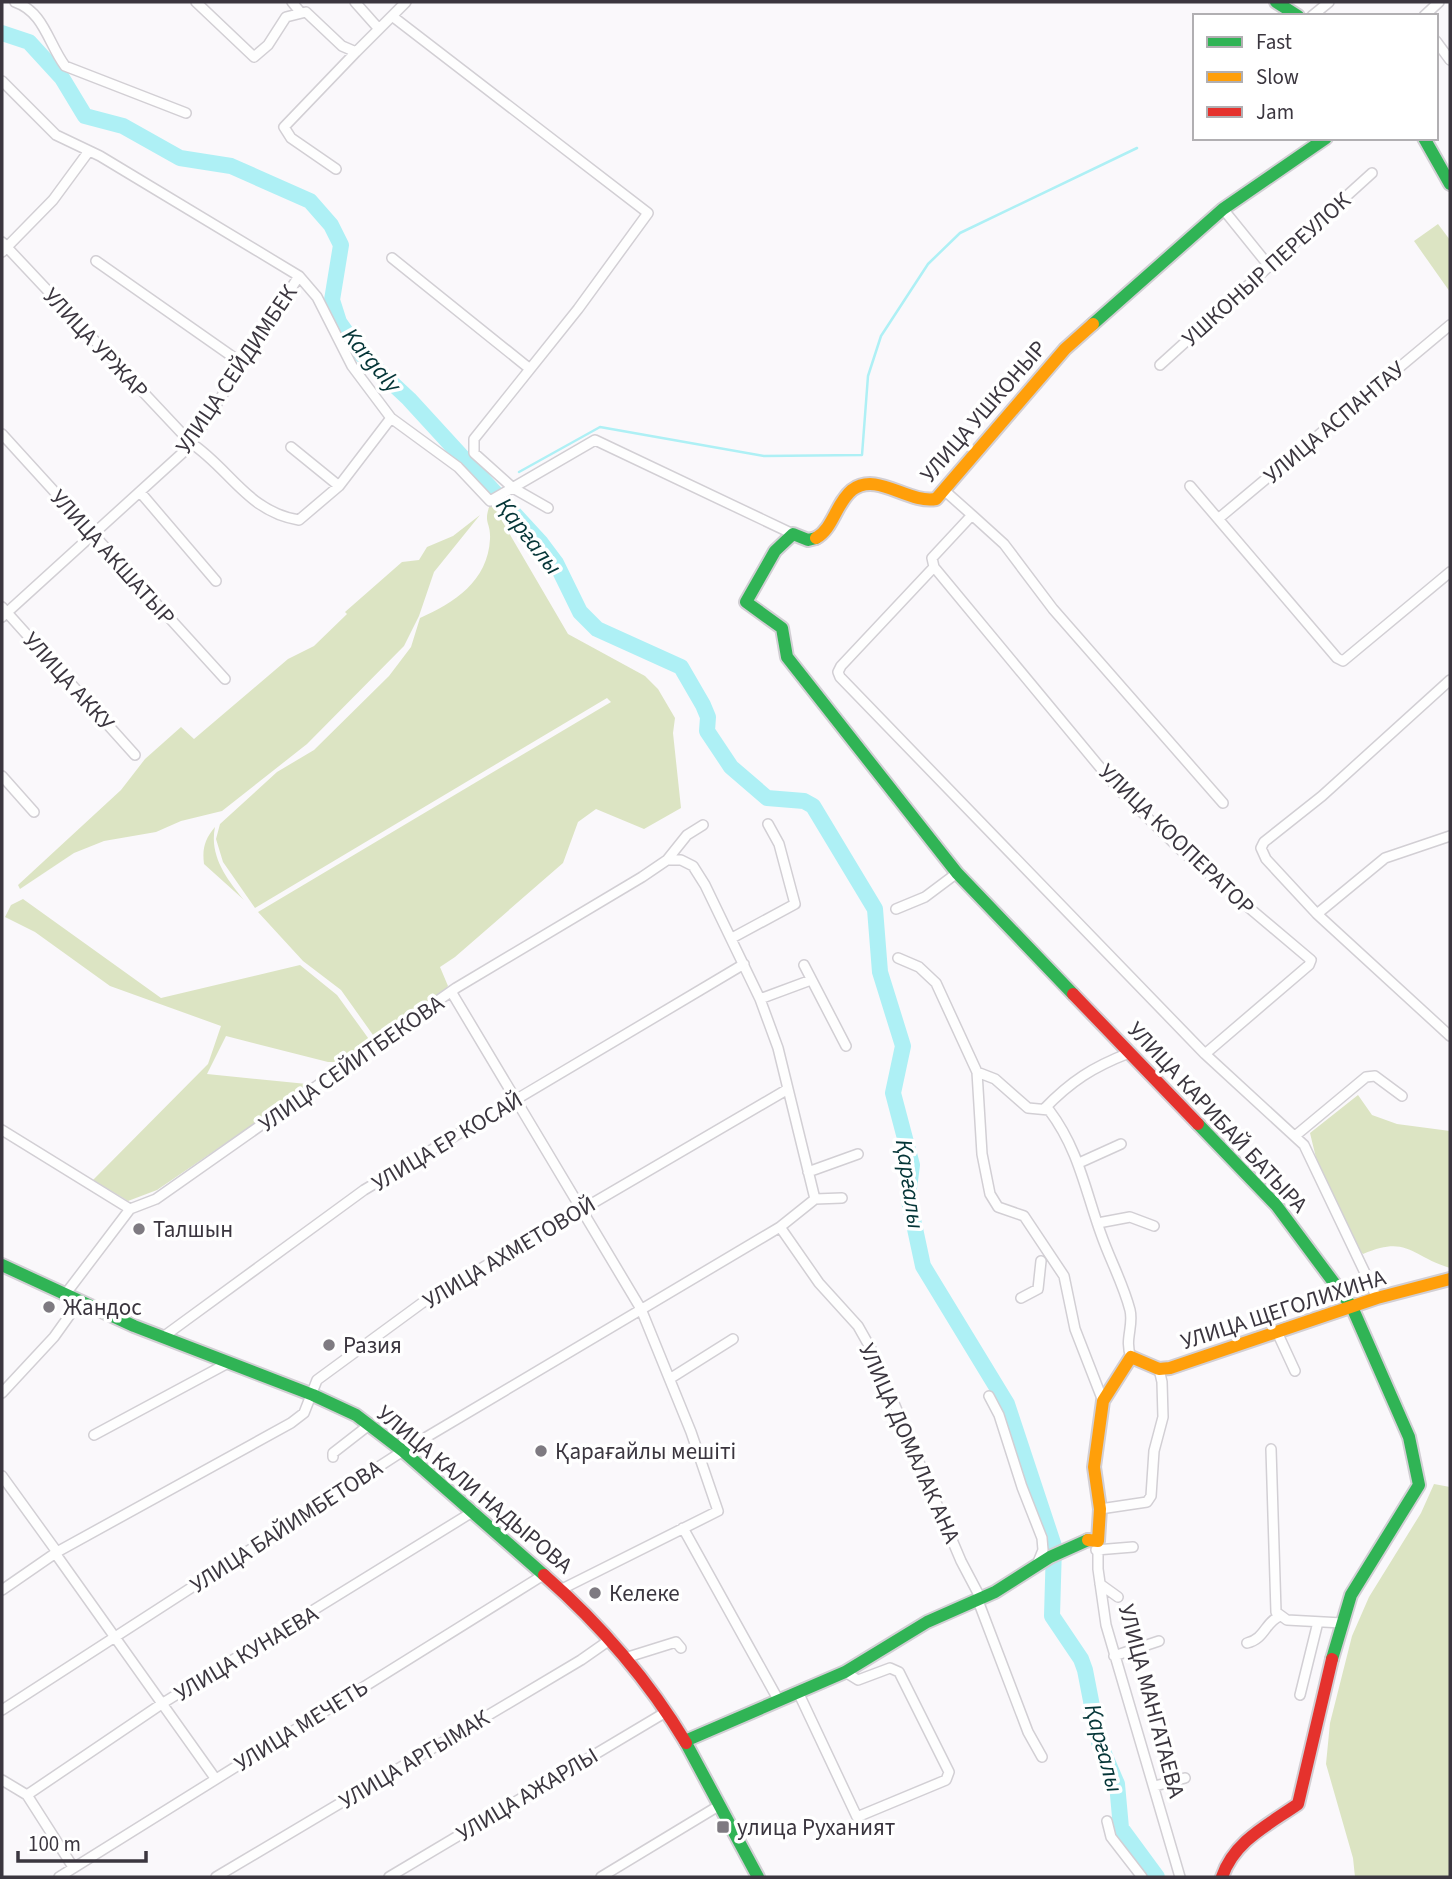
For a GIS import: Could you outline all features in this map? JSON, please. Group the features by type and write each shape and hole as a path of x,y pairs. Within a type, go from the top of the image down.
{"street":[{"path":"15,2 32,9 65,66 186,113"},
{"path":"197,2 254,57 268,45 286,17 301,13 312,15 342,46 355,52"},
{"path":"292,2 301,13"},
{"path":"355,2 379,30"},
{"path":"336,169 291,138 284,127 405,2"},
{"path":"1276,2 1295,14"},
{"path":"1314,14 1329,2"},
{"path":"1426,14 1439,2"},
{"path":"392,16 648,214 479,432 471,446 474,453 513,488 548,508"},
{"path":"1438,44 1450,60"},
{"name":"УЛИЦА СЕЙДИМБЕК","path":"2,81 56,135 89,151 299,276 191,443 93,535 3,612"},
{"name":"УЛИЦА УШКОНЫР","path":"793,534 808,540 819,537 844,498 857,487 875,484 929,501 945,491 1065,349 1223,209 1322,140"},
{"path":"1425,140 1450,184"},
{"path":"3,247 53,200 89,151"},
{"name":"УШКОНЫР ПЕРЕУЛОК","path":"1160,365 1371,173"},
{"path":"1223,209 1269,266"},
{"name":"УЛИЦА УРЖАР","path":"3,247 191,443 203,451 235,485 278,517 299,520 339,486 391,418"},
{"path":"392,258 530,369"},
{"path":"96,261 243,364"},
{"path":"299,276 317,297 352,366 391,418 458,467 490,500 589,442 607,443 793,534"},
{"name":"УЛИЦА АСПАНТАУ","path":"1218,519 1450,325"},
{"name":"УЛИЦА АКШАТЫР","path":"2,434 225,679"},
{"path":"290,447 339,486"},
{"path":"1190,486 1337,658 1343,661 1450,572"},
{"path":"945,491 1003,544 1053,609 1223,803"},
{"path":"140,492 216,581"},
{"path":"972,515 932,558 934,567 841,666 838,671 840,677 1205,1054 1304,1145 1377,1298"},
{"name":"УЛИЦА КАРИБАЙ БАТЫРА","path":"793,534 775,551 750,590 746,602 782,628 787,657 957,873 1276,1205 1352,1307 1409,1437 1419,1485 1351,1595 1298,1804 1242,1844 1229,1857 1222,1877"},
{"name":"УЛИЦА КООПЕРАТОР","path":"934,567 1118,789 1183,852 1311,960 1309,965 1205,1054"},
{"name":"УЛИЦА АККУ","path":"3,612 135,755"},
{"path":"1450,680 1261,848 1265,859 1317,914 1450,1036"},
{"path":"2,776 34,812"},
{"path":"732,938 795,904 779,844 768,824"},
{"name":"УЛИЦА СЕЙИТБЕКОВА","path":"64,1296 130,1209 156,1199 452,993 667,860 687,835 703,825"},
{"path":"1317,914 1385,858 1450,836"},
{"path":"667,860 681,860 693,866 732,938 760,999 788,1089 814,1199 842,1198"},
{"path":"896,909 925,897 957,873"},
{"path":"898,958 919,967 936,984 977,1072 981,1143 990,1194 998,1207 1024,1216 1064,1276 1077,1338 1103,1401"},
{"name":"УЛИЦА ЕР КОСАЙ","path":"163,1337 364,1190 744,964"},
{"path":"804,965 846,1046"},
{"path":"760,999 811,980"},
{"path":"452,993 641,1309 671,1378 718,1511 562,1589"},
{"path":"1044,1109 1065,1086 1097,1066 1129,1052"},
{"path":"977,1072 995,1079 1028,1108 1044,1109 1057,1121 1079,1163 1131,1313 1127,1338 1131,1357 1103,1401"},
{"path":"1295,1136 1366,1077 1375,1076 1402,1096"},
{"name":"УЛИЦА АХМЕТОВОЙ","path":"2,1590 56,1553 291,1423 304,1413 317,1380 422,1303 788,1089"},
{"path":"2,1130 130,1209"},
{"path":"1079,1163 1121,1144"},
{"path":"808,1172 858,1154"},
{"name":"УЛИЦА БАЙИМБЕТОВА","path":"2,1710 403,1451 780,1227 814,1199"},
{"path":"1098,1223 1130,1217 1154,1226"},
{"name":"УЛИЦА ДОМАЛАК АНА","path":"780,1227 819,1283 858,1326 871,1349 979,1598 1028,1732 1042,1757"},
{"path":"1021,1298 1038,1289 1038,1262 1051,1258"},
{"name":"УЛИЦА КАЛИ НАДЫРОВА","path":"2,1265 64,1296 313,1395 369,1425 403,1451 562,1589 628,1657 685,1741 758,1877"},
{"name":"УЛИЦА ЩЕГОЛИХИНА","path":"1131,1357 1146,1360 1159,1370 1189,1363 1377,1298 1450,1279"},
{"path":"2,1393 54,1337 79,1302"},
{"path":"1277,1332 1295,1371"},
{"path":"671,1378 733,1339"},
{"path":"93,1436 229,1363"},
{"path":"1100,1509 1147,1502 1151,1496 1154,1451 1163,1418 1159,1370"},
{"path":"989,1396 999,1415 1042,1538 1043,1550 1035,1569"},
{"name":"УЛИЦА МАНГАТАЕВА","path":"1103,1401 1094,1467 1100,1509 1097,1546 1100,1584 1114,1656 1180,1877"},
{"path":"333,1457 333,1452 369,1425"},
{"path":"1271,1448 1276,1612 1287,1620 1342,1623"},
{"path":"2,1476 215,1778"},
{"name":"УЛИЦА КУНАЕВА","path":"23,1794 163,1703 474,1511"},
{"path":"683,1528 779,1702"},
{"path":"685,1741 707,1729 799,1694 845,1672 927,1622 995,1592 1084,1539 1097,1546 1133,1547"},
{"name":"УЛИЦА МЕЧЕТЬ","path":"61,1877 215,1778 545,1574"},
{"path":"1100,1584 1118,1597"},
{"path":"1247,1643 1259,1639 1272,1620 1280,1616"},
{"path":"1300,1696 1318,1622"},
{"name":"УЛИЦА АРГЫМАК","path":"216,1877 581,1660 611,1639"},
{"path":"1114,1656 1160,1641"},
{"path":"628,1657 676,1642 681,1648"},
{"path":"799,1694 857,1817 946,1780 949,1772 899,1672 890,1668 858,1680 845,1672"},
{"name":"УЛИЦА АЖАРЛЫ","path":"389,1877 666,1712"},
{"path":"1154,1786 1185,1778"},
{"path":"2,1780 23,1794 73,1867"},
{"path":"601,1877 720,1805"},
{"path":"1107,1821 1111,1837 1142,1877"}],"green space":[{"path":"1438,224 1450,240 1450,292 1414,241"},
{"path":"491,502 568,634 645,676 658,689 675,718 673,733 681,808 644,829 596,809 578,822 563,863 440,967 448,986 441,996 378,1042 341,990 303,961 258,912 611,702 607,698 255,908 223,862 216,839 220,824 277,772 314,750 389,676 411,647 420,618 457,597 476,578 488,554 490,533 487,515"},
{"path":"480,515 434,572 419,616 404,646 307,744 222,811 181,821 156,832 104,841 74,853 20,889 18,885 121,790 145,759 181,727 194,739 288,659 314,646 347,614 345,612 402,562 419,560 427,547 453,536"},
{"path":"215,827 217,857 244,900 204,864 205,844"},
{"path":"23,899 161,998 300,965 337,995 371,1042 339,1062 328,1062 226,1036 207,1074 307,1084 292,1098 157,1190 128,1201 93,1180 208,1064 221,1026 110,986 35,932 5,917 11,905"},
{"path":"1358,1095 1372,1115 1397,1124 1450,1131 1450,1268 1400,1247 1390,1246 1363,1254 1352,1240 1317,1162 1310,1133"},
{"path":"1434,1484 1450,1487 1450,1877 1355,1877 1353,1858 1326,1764 1330,1723 1352,1636 1369,1597 1421,1513"}],"waterway":[{"name":"Қарғалы","path":"2,33 29,42 62,78 85,116 123,126 180,158 231,166 310,201 331,225 341,245 332,300 339,322 362,355 409,399 541,543 556,563 580,612 597,629 681,667 708,717 707,731 731,767 767,798 804,801 813,806 875,909 880,972 903,1046 893,1093 912,1165 908,1196 923,1266 1007,1404 1054,1546 1052,1616 1081,1659 1085,1670 1099,1742 1117,1784 1121,1828 1157,1877"},
{"path":"519,472 600,427 764,456 862,455 868,376 881,336 928,264 960,233 1137,148"}],"traffic: fast":[{"path":"1276,2 1295,14"},
{"path":"1093,324 1223,209 1323,140"},
{"path":"1425,140 1450,184"},
{"path":"816,538 808,540 793,534 775,551 746,602 782,628 787,657 957,873 1073,994"},
{"path":"1198,1124 1276,1205 1352,1307 1409,1437 1419,1485 1351,1595 1332,1659"},
{"path":"2,1265 134,1326 313,1395 356,1415 403,1451 544,1575"},
{"path":"685,1741 845,1672 927,1622 995,1592 1050,1557 1088,1540"},
{"path":"686,1743 758,1877"}],"traffic: slow":[{"path":"816,538 827,529 847,495 862,485 872,484 915,497 936,499 1065,349 1093,324"},
{"path":"1088,1540 1098,1541 1100,1509 1094,1467 1103,1401 1131,1357 1159,1369 1170,1368 1377,1298 1450,1279"}],"traffic: jam":[{"path":"1073,994 1198,1124"},
{"path":"544,1575 585,1613 622,1653 686,1743"},
{"path":"1222,1877 1227,1864 1243,1844 1298,1804 1332,1659"}],"place":[{"name":"Талшын","path":"139,1229"},
{"name":"Жандос","path":"49,1307"},
{"name":"Разия","path":"329,1345"},
{"name":"Қарағайлы мешіті","path":"541,1451"},
{"name":"Келеке","path":"595,1593"},
{"name":"улица Руханият","path":"723,1827"}],"water label":[{"name":"Kargaly","path":"372,360"}]}
